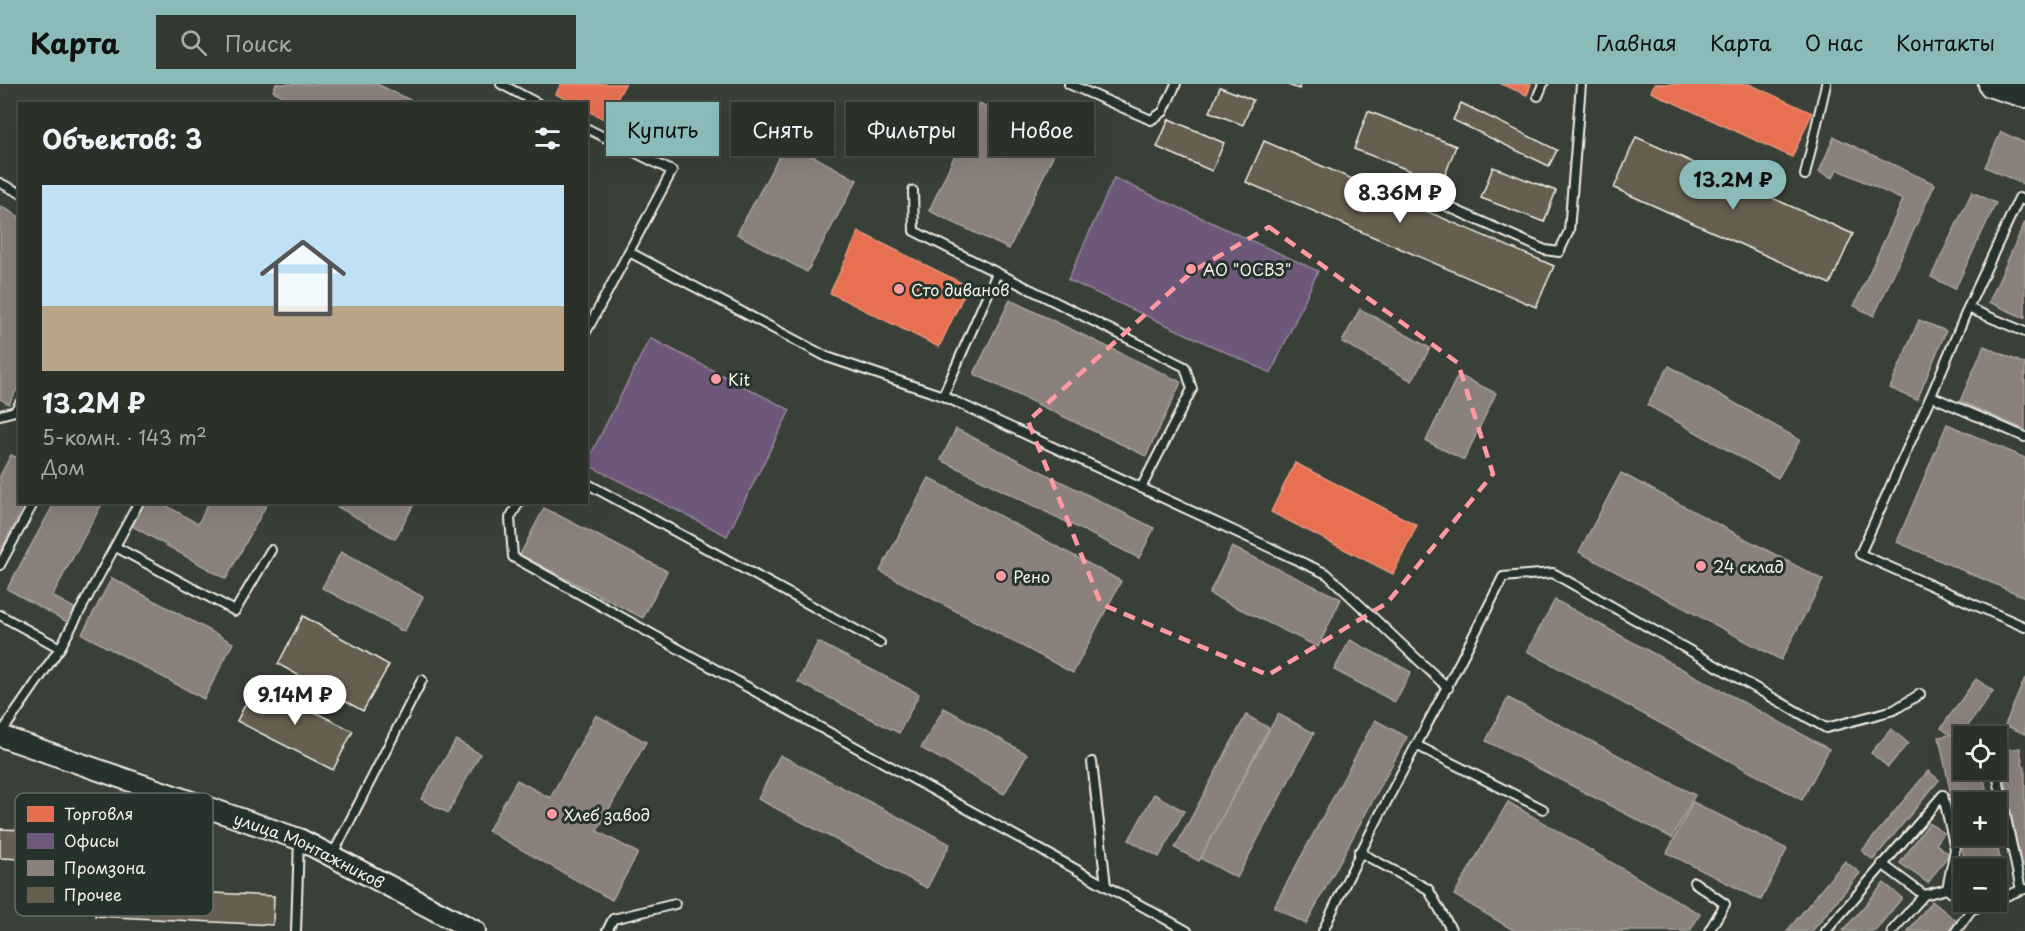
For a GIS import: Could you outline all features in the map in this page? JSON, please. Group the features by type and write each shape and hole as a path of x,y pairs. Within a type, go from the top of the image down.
{"main road":[{"path":"1992,84 2025,94"}],"street":[{"name":"улица Монтажников","path":"0,735 167,793"},
{"name":"улица Монтажников","path":"213,809 299,839 333,854 475,931"}],"lane":[{"path":"501,84 535,102"},
{"path":"1069,84 1151,120 1163,112 1176,84"},
{"path":"1538,96 1543,84"},
{"path":"1444,205 1545,250 1559,252 1569,231 1581,84"},
{"path":"1805,175 1826,84"},
{"path":"588,129 672,171 631,253 588,328"},
{"path":"0,183 18,193"},
{"path":"913,191 914,231 1185,367 1192,389 1141,488"},
{"path":"2025,201 2019,198 1968,308 1860,555 2025,627"},
{"path":"631,253 827,357 943,396 1327,574 1448,688"},
{"path":"943,396 997,273"},
{"path":"1968,308 2025,332"},
{"path":"1931,396 2025,437"},
{"path":"0,415 15,411 18,406"},
{"path":"588,484 880,643"},
{"path":"0,566 33,504"},
{"path":"0,735 60,648 138,504"},
{"path":"518,504 510,518 513,556 1187,931"},
{"path":"116,547 235,611 271,550"},
{"path":"1323,931 1359,852 1448,688 1503,577 1553,573 1826,728 1894,710 1920,694"},
{"path":"0,615 60,648"},
{"path":"333,854 422,680"},
{"path":"1416,745 1543,809"},
{"path":"1092,762 1106,886"},
{"path":"1998,780 2023,890 2007,896"},
{"path":"1826,931 1942,795 1955,849 1947,889"},
{"path":"296,931 299,839"},
{"path":"1359,852 1428,889 1452,931"},
{"path":"1882,864 1924,895"},
{"path":"1694,882 1725,904 1708,931"},
{"path":"1892,931 1924,895 1947,889"},
{"path":"1947,889 1953,894"},
{"path":"607,931 613,919 675,904"},
{"path":"1956,931 1970,912"}],"highlighted area":[{"path":"1269,227 1458,363 1493,474 1387,603 1268,675 1101,604 1028,421 1193,271"}],"building: Торговля":[{"path":"561,84 625,84 616,102 606,102 606,120 588,111 588,102 570,102 556,94"},
{"path":"1501,84 1531,84 1527,95"},
{"path":"1654,84 1749,84 1812,113 1792,157 1651,92"},
{"name":"Сто диванов","path":"859,232 968,286 939,347 830,293"},
{"path":"1295,463 1417,525 1393,574 1271,512"}],"building: Офисы":[{"path":"1114,178 1318,271 1271,373 1068,280"},
{"path":"650,338 790,410 727,536 588,465 588,460"}],"building: Промзона":[{"path":"276,84 377,84 414,102 295,102 273,91"},
{"path":"979,103 989,108 989,156 1053,156 1009,249 929,211 954,156 977,156 977,107"},
{"path":"2001,132 2025,143 2025,185 1985,167"},
{"path":"1834,137 1935,184 1874,316 1854,306 1903,200 1837,169 1833,178 1819,172"},
{"path":"779,156 813,156 857,180 807,272 737,234"},
{"path":"1972,192 1996,203 1955,289 1931,277"},
{"path":"0,206 18,216 18,388 9,404 0,399"},
{"path":"2025,222 2025,318 1989,302"},
{"path":"1010,300 1181,382 1146,456 974,374"},
{"path":"1360,309 1430,348 1412,381 1342,342"},
{"path":"1919,320 1946,331 1917,400 1890,388"},
{"path":"1984,346 2025,364 2025,430 1960,401"},
{"path":"1669,366 1800,440 1778,478 1647,405"},
{"path":"1458,375 1496,393 1464,460 1426,441"},
{"path":"1947,424 2025,458 2025,597 1897,542"},
{"path":"956,429 1154,528 1139,558 941,460"},
{"path":"11,455 18,458 18,504 24,504 0,552 0,476"},
{"name":"24 склад","path":"1621,473 1823,580 1781,660 1579,552"},
{"name":"Рено","path":"929,478 1121,581 1073,673 880,571"},
{"path":"54,504 102,504 52,596 76,609 69,623 7,589"},
{"path":"144,504 163,504 198,524 208,504 267,504 226,579 132,526"},
{"path":"334,504 414,504 395,539"},
{"path":"544,508 667,571 643,618 520,555"},
{"path":"1232,547 1341,599 1318,647 1209,594"},
{"path":"341,552 423,597 404,632 322,588"},
{"path":"112,578 233,643 204,699 82,634"},
{"path":"1555,600 1829,749 1802,800 1527,651"},
{"path":"1350,640 1411,672 1395,702 1334,670"},
{"path":"818,642 919,694 899,733 798,682"},
{"path":"2025,678 2025,734 2005,725"},
{"path":"1976,679 1993,691 1968,726 1953,726 1953,736 1941,728"},
{"path":"1508,698 1695,795 1672,838 1486,741"},
{"path":"944,708 1027,754 1004,794 921,748"},
{"path":"1278,714 1314,733 1237,878 1200,858"},
{"name":"Хлеб завод","path":"596,715 646,742 597,831 638,853 612,900 488,831 517,780 550,798"},
{"path":"1246,715 1269,728 1199,861 1175,848"},
{"path":"1375,720 1407,737 1306,924 1274,907"},
{"path":"1891,729 1908,743 1888,767 1871,753"},
{"path":"1953,734 1953,780 1984,780 1987,792 1953,792 1953,805 1939,737"},
{"path":"456,740 480,754 448,813 421,799"},
{"path":"2020,748 2023,766 2025,766 2025,866 2021,867 2005,780 2007,750"},
{"path":"780,755 950,844 927,888 758,799"},
{"path":"1928,771 1939,780 1873,860 1862,851"},
{"path":"1154,794 1184,811 1159,857 1129,840"},
{"path":"1508,802 1700,914 1690,931 1515,931 1454,895"},
{"path":"1693,802 1787,849 1761,900 1667,853"},
{"path":"1929,823 1944,833 1936,844 1949,854 1928,883 1900,863"},
{"path":"1961,846 1997,846 2000,858 1964,858"},
{"path":"1845,861 1860,873 1812,931 1787,931"},
{"path":"1884,883 1902,898 1875,931 1843,931"},
{"path":"1932,901 1959,923 1952,931 1908,931"}],"building: Прочее":[{"path":"1285,84 1300,84 1299,89"},
{"path":"1220,87 1253,100 1243,125 1210,112"},
{"path":"1461,103 1557,150 1549,166 1453,120"},
{"path":"1368,111 1456,146 1442,183 1354,149"},
{"path":"1169,119 1224,143 1212,171 1157,147"},
{"path":"1636,137 1853,234 1830,284 1614,188"},
{"path":"1264,141 1554,266 1536,307 1246,182"},
{"path":"1493,167 1556,191 1544,222 1481,198"},
{"path":"303,616 389,665 363,711 278,664"},
{"path":"256,683 353,731 333,770 237,721"},
{"path":"0,829 15,830 15,859 0,858"},
{"path":"213,893 274,896 273,925 95,916 213,916"}],"place":[{"name":"АО \"ОСВЗ\"","path":"1191,269"},
{"name":"Сто диванов","path":"899,289"},
{"name":"Kit","path":"716,379"},
{"name":"24 склад","path":"1701,566"},
{"name":"Рено","path":"1001,576"},
{"name":"Хлеб завод","path":"552,814"}]}
